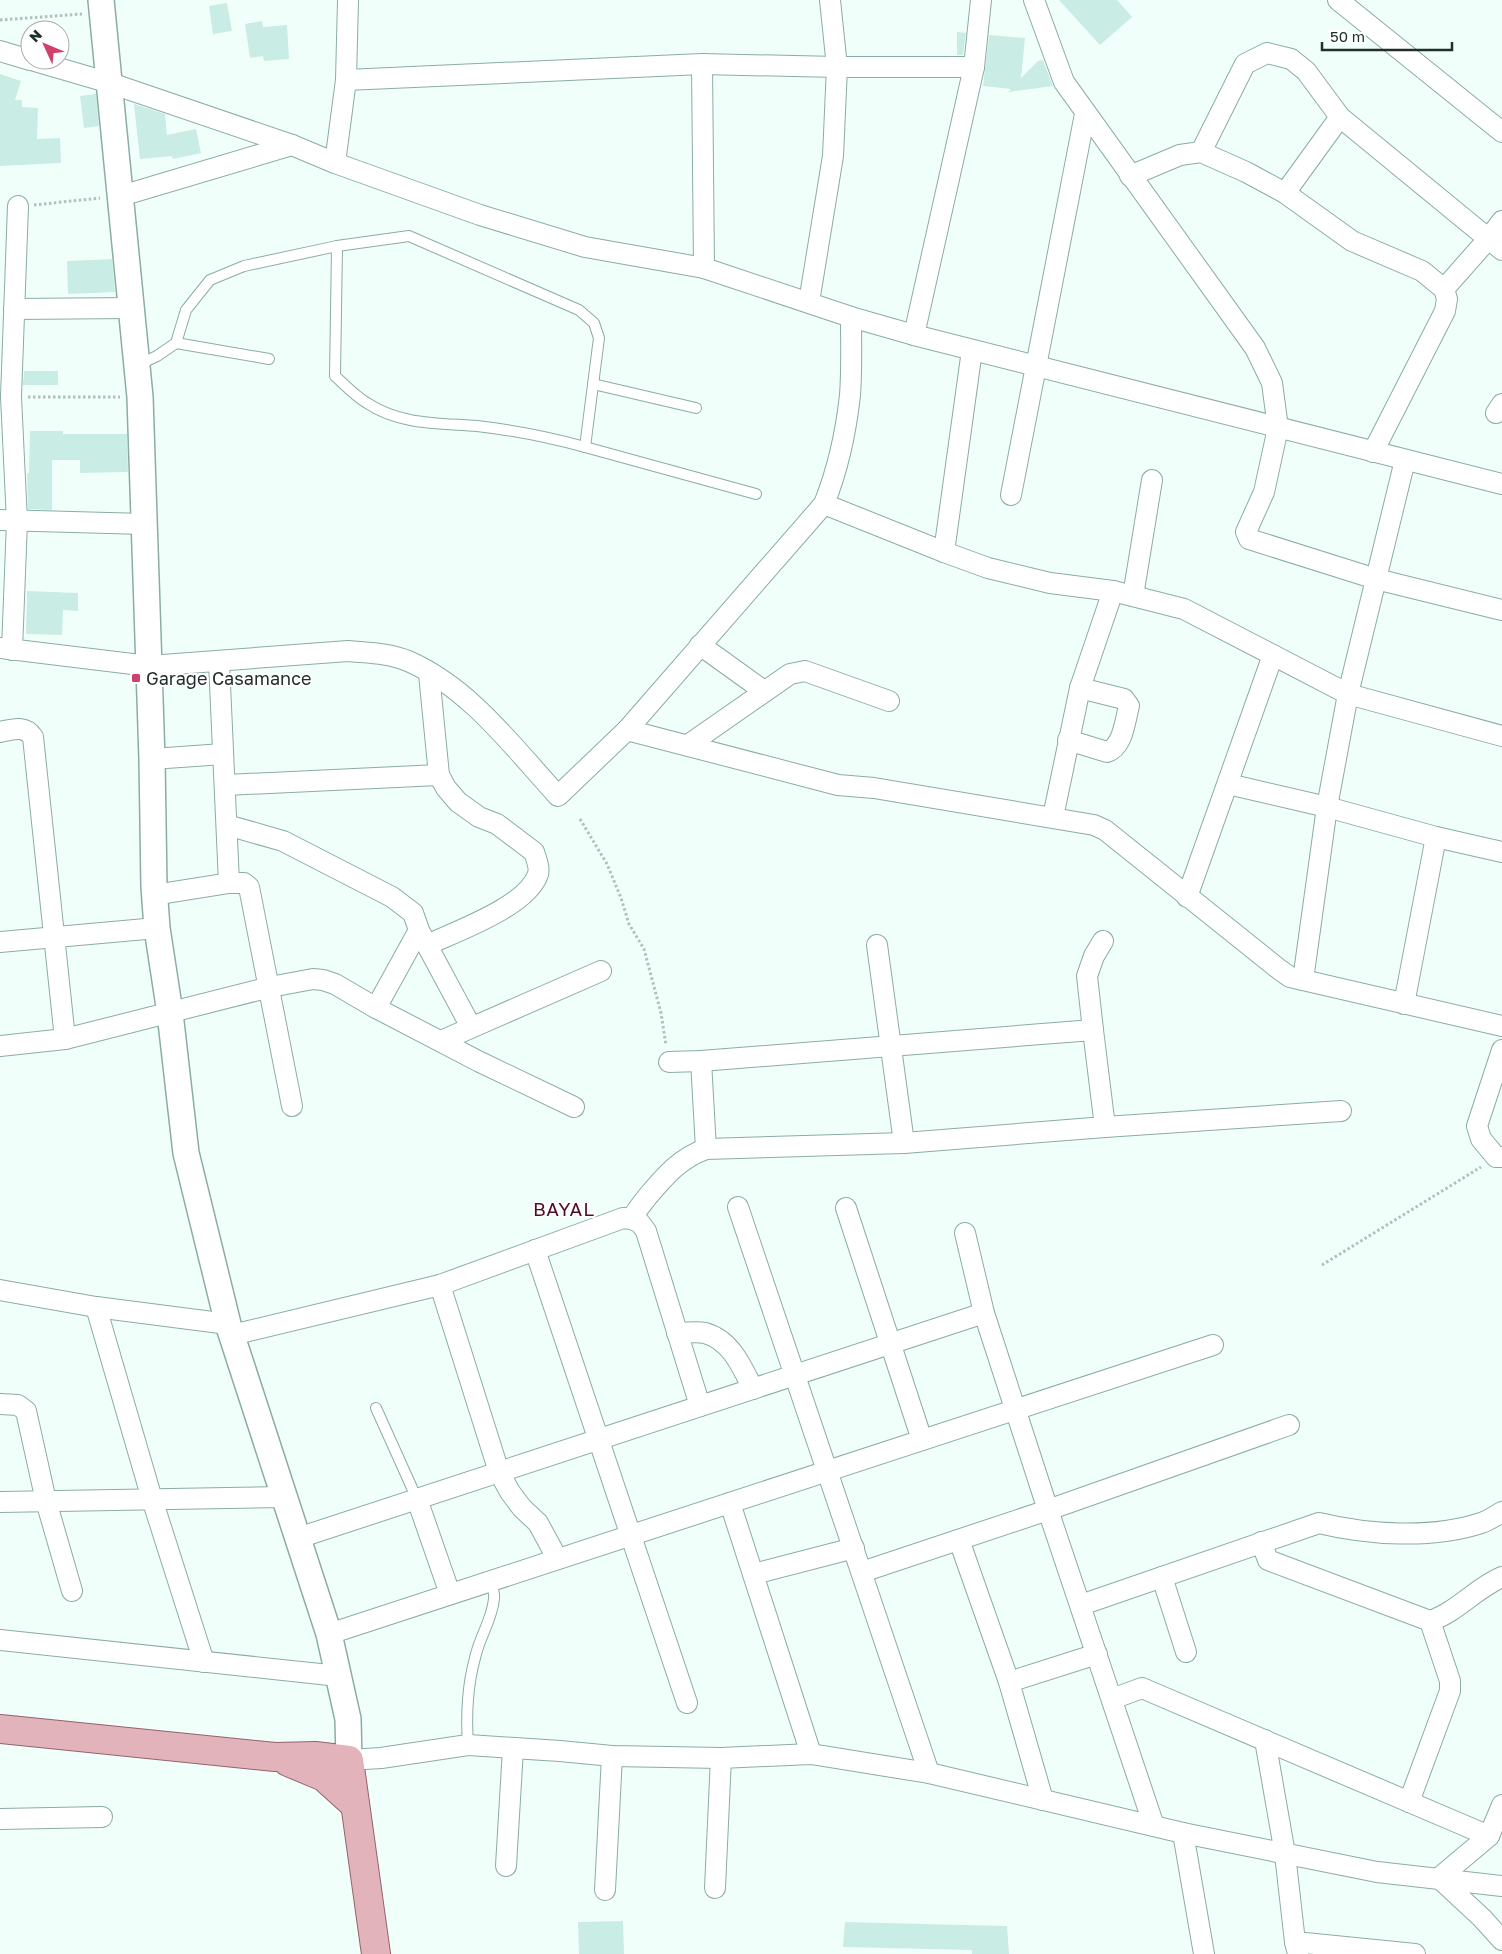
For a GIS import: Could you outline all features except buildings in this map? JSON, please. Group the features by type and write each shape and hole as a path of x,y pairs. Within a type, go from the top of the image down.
{"main road":[{"path":"0,1729 274,1757 315,1756 349,1760 376,1954"},
{"path":"274,1757 324,1777 355,1805"}],"street":[{"path":"335,163 346,80 348,0"},
{"path":"810,302 834,156 837,67 830,0"},
{"path":"914,335 974,66 981,0"},
{"path":"1034,0 1064,82 1085,114 1255,348 1272,383 1278,428 1264,492 1246,532 1249,540 1376,579 1502,610"},
{"path":"1338,0 1502,132"},
{"path":"102,6 140,397 152,759 154,895 186,1153 230,1329 298,1538 340,1676 348,1719 349,1760 390,1757 468,1746 612,1756 721,1758 811,1754 929,1773 1183,1833 1377,1872 1502,1886"},
{"path":"0,51 20,57"},
{"path":"1201,152 1246,64 1267,53 1291,59 1306,71 1340,117 1496,244"},
{"path":"346,80 702,64 837,67 974,66"},
{"path":"702,64 704,268"},
{"path":"65,70 110,83 292,145 335,163 480,215 585,247 704,268 851,317 914,335 1502,484"},
{"path":"1011,495 1085,114"},
{"path":"1285,193 1340,117"},
{"path":"121,196 292,145"},
{"path":"1130,176 1180,155 1201,152 1246,172 1285,193 1352,241 1422,271 1444,289 1447,300 1445,312 1373,452"},
{"path":"18,206 7,288 14,309 5,397 8,520 6,649 149,666 348,651 380,654 408,661 443,682 477,708 558,796 627,730 824,504 835,477 841,453 850,394 851,317"},
{"path":"1444,289 1496,244 1502,221"},
{"path":"14,309 132,308"},
{"path":"944,552 972,350"},
{"path":"1303,980 1328,806 1348,694 1405,460"},
{"path":"1133,596 1152,480"},
{"path":"824,504 944,552 1015,575 1113,591 1184,609 1348,694 1502,736"},
{"path":"8,520 144,524"},
{"path":"1053,817 1080,688 1113,591"},
{"path":"700,646 764,691"},
{"path":"1187,896 1273,655"},
{"path":"219,662 229,883"},
{"path":"688,745 790,674 805,671 889,701"},
{"path":"376,1008 423,937 509,906 529,890 539,872 534,852 497,824 479,817 458,802 446,788 439,775 430,674"},
{"path":"1068,740 1107,752 1113,750 1118,745 1129,706 1124,699 1080,688"},
{"path":"0,732 22,728 29,731 33,737 65,1039"},
{"path":"627,730 838,785 874,788 1086,822 1105,830 1284,974 1502,1026"},
{"path":"152,759 223,754"},
{"path":"225,785 439,775"},
{"path":"1228,784 1328,806 1436,837 1502,852"},
{"path":"227,825 284,841 392,897 413,914 423,937 471,1027"},
{"path":"1404,1004 1436,837"},
{"path":"154,895 229,883 244,883 249,887 292,1106"},
{"path":"0,942 157,928"},
{"path":"1103,941 1094,956 1087,976 1105,1128"},
{"path":"877,946 904,1143"},
{"path":"441,1041 601,971"},
{"path":"0,1046 65,1039 270,987 313,979 323,980 335,984 376,1008 480,1062 574,1107"},
{"path":"669,1062 1093,1030"},
{"path":"1499,1157 1481,1139 1477,1126 1502,1050"},
{"path":"702,1061 706,1150"},
{"path":"632,1219 635,1212 661,1180 676,1165 692,1154 706,1150 904,1143 1341,1111"},
{"path":"738,1207 929,1773"},
{"path":"846,1208 922,1440"},
{"path":"0,1290 230,1329 440,1285 623,1218 632,1219 640,1223 646,1231 700,1406"},
{"path":"965,1233 984,1313 1154,1826"},
{"path":"535,1250 687,1703"},
{"path":"440,1285 499,1472 522,1508 538,1523 557,1558"},
{"path":"96,1307 152,1499 204,1662"},
{"path":"298,1538 984,1313"},
{"path":"677,1333 704,1332 722,1340 739,1361 753,1388"},
{"path":"328,1634 1213,1345"},
{"path":"0,1404 18,1404 26,1411 46,1501 72,1591"},
{"path":"862,1572 1048,1510 1289,1425"},
{"path":"0,1502 284,1497"},
{"path":"417,1499 450,1594"},
{"path":"730,1503 811,1754"},
{"path":"1081,1605 1319,1523 1341,1528 1378,1532 1434,1532 1482,1523 1502,1512"},
{"path":"958,1540 1009,1682 1043,1800"},
{"path":"1262,1542 1268,1560 1430,1621 1441,1617 1492,1581 1502,1577"},
{"path":"754,1574 854,1548"},
{"path":"1162,1577 1186,1652"},
{"path":"1409,1802 1450,1691 1450,1681 1430,1621"},
{"path":"0,1640 340,1676"},
{"path":"1009,1682 1097,1654"},
{"path":"1112,1699 1142,1688 1489,1836"},
{"path":"1265,1740 1285,1854 1296,1948 1413,1954"},
{"path":"506,1866 513,1748"},
{"path":"605,1890 612,1756"},
{"path":"715,1888 721,1758"},
{"path":"1439,1878 1489,1836 1502,1805"},
{"path":"0,1819 102,1817"},
{"path":"1183,1833 1204,1954"},
{"path":"1439,1878 1482,1918 1502,1940"}],"lane":[{"path":"137,366 157,356 176,342 186,310 210,280 244,266 337,246 409,236 579,310 594,324 599,338 586,447"},
{"path":"337,246 335,376 366,403 396,417 433,424 478,426 564,441 756,494"},
{"path":"176,342 269,359"},
{"path":"593,384 696,408"},
{"path":"376,1408 417,1499"},
{"path":"468,1746 466,1715 469,1692 475,1656 489,1623 495,1598 491,1581"}],"path":[{"path":"0,20 102,6"},
{"path":"18,206 121,196"},
{"path":"5,397 140,397"},
{"path":"580,819 607,864 629,924 644,949 661,1012 669,1062"},
{"path":"1322,1265 1499,1157"}],"place":[{"name":"Garage Casamance","path":"136,678"}],"district":[{"name":"BAYAL","path":"564,1208"}]}
